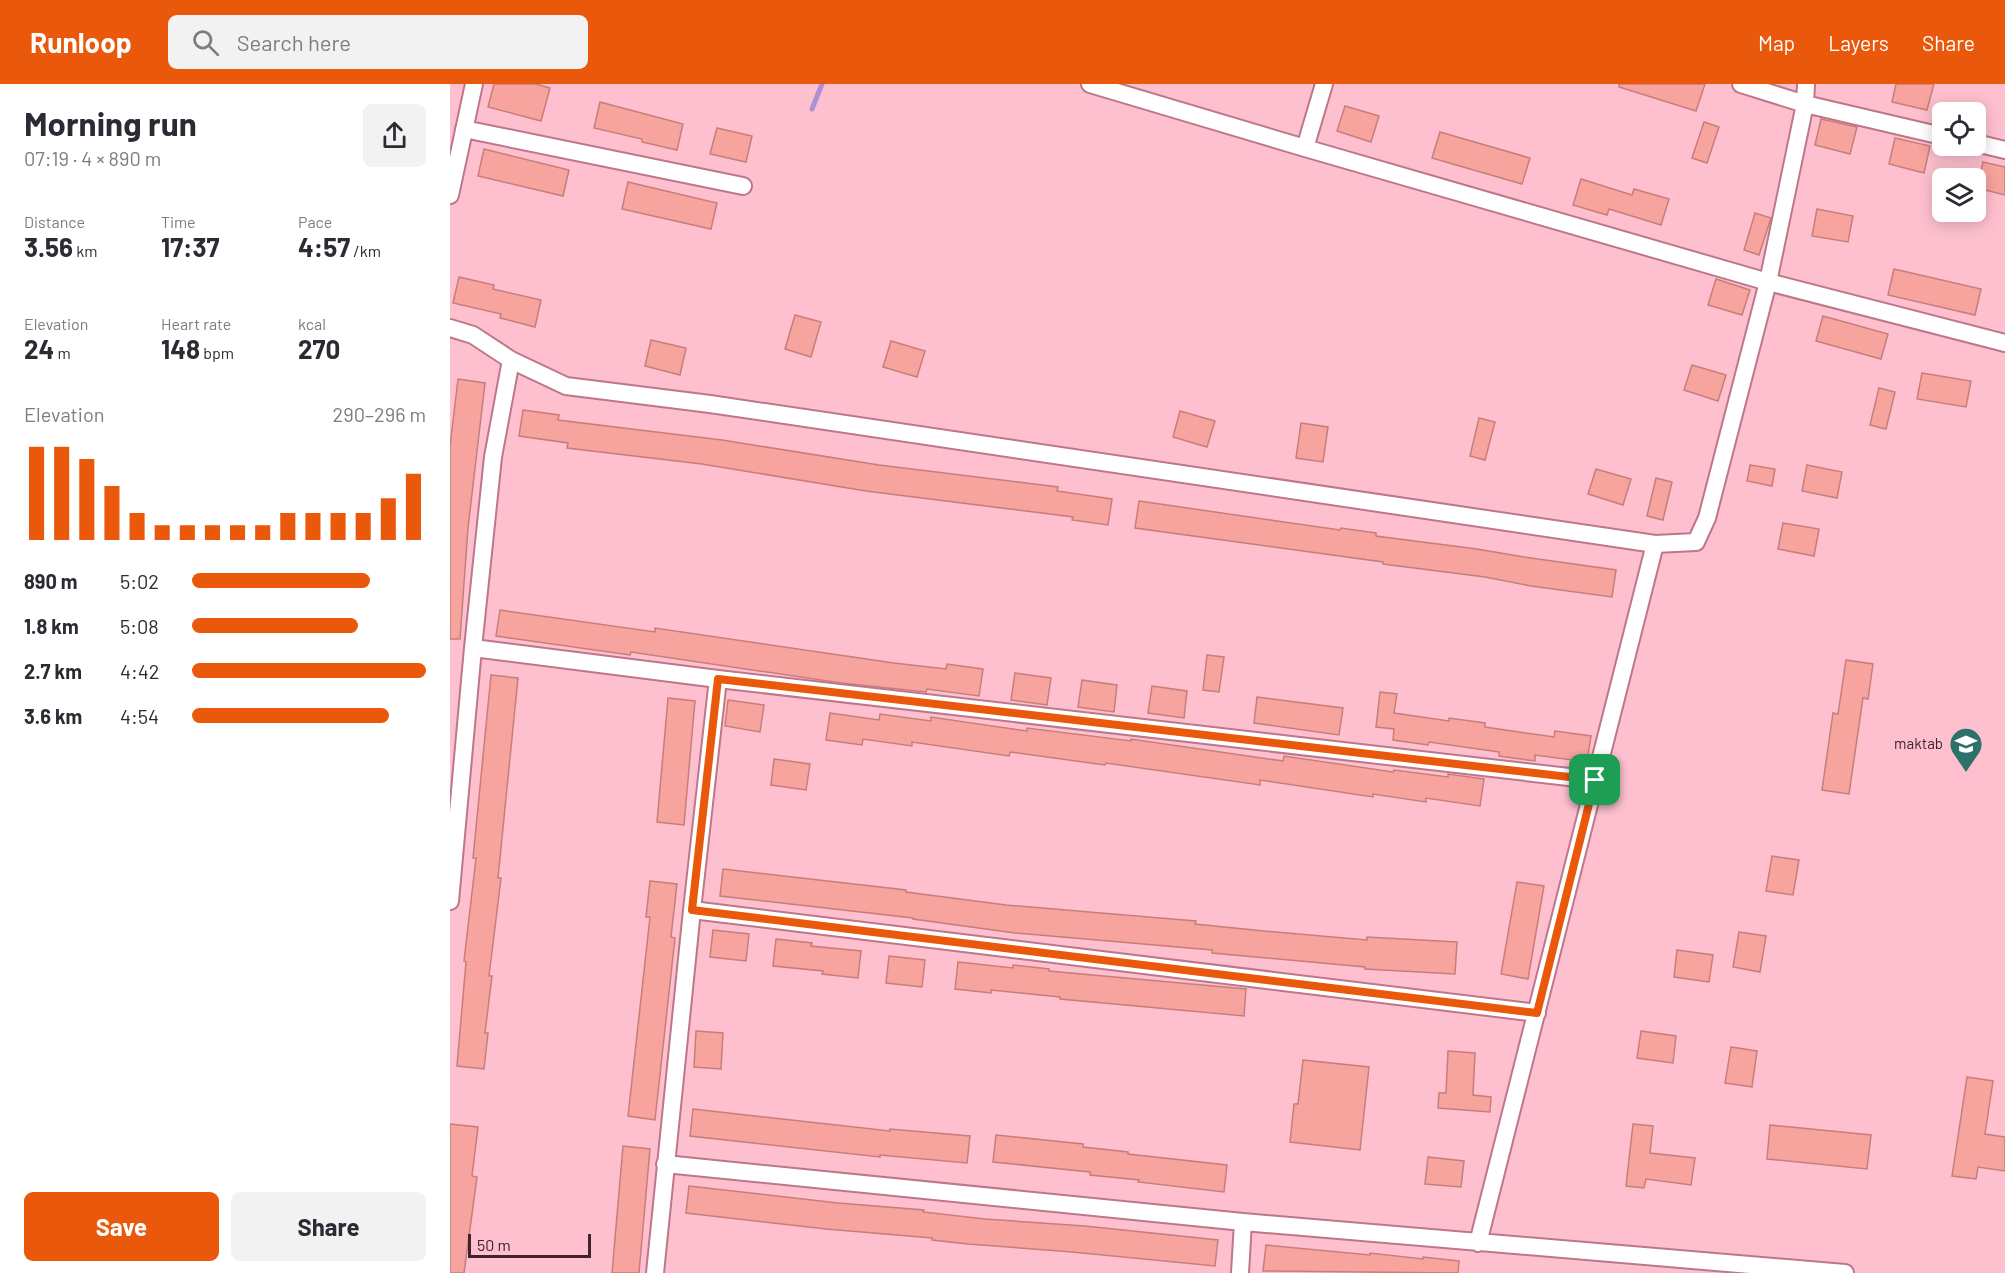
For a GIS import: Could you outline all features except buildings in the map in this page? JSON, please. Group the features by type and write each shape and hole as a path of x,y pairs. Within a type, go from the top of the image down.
{"street":[{"path":"450,195 474,84"},
{"path":"1090,84 1768,282 2005,343"},
{"path":"1305,148 1324,84"},
{"path":"1741,84 1805,104 1932,134"},
{"path":"450,328 473,335 511,360 566,386 722,405 1655,544 1696,542 1707,518 1768,282 1805,104 1806,84"},
{"path":"464,129 744,186"},
{"path":"1986,145 2005,150"},
{"path":"450,901 493,457 511,360"},
{"path":"1478,1242 1655,544"},
{"path":"473,648 718,679 1595,780"},
{"path":"655,1273 718,679"},
{"path":"692,910 1537,1013"},
{"path":"665,1164 1243,1222 1845,1273"},
{"path":"1240,1273 1243,1222"}],"waterway":[{"path":"812,109 822,84"}],"place":[{"name":"maktab","path":"1966,773"}],"route":[{"path":"718,679 1595,780 1537,1013 692,910 718,679"}]}
